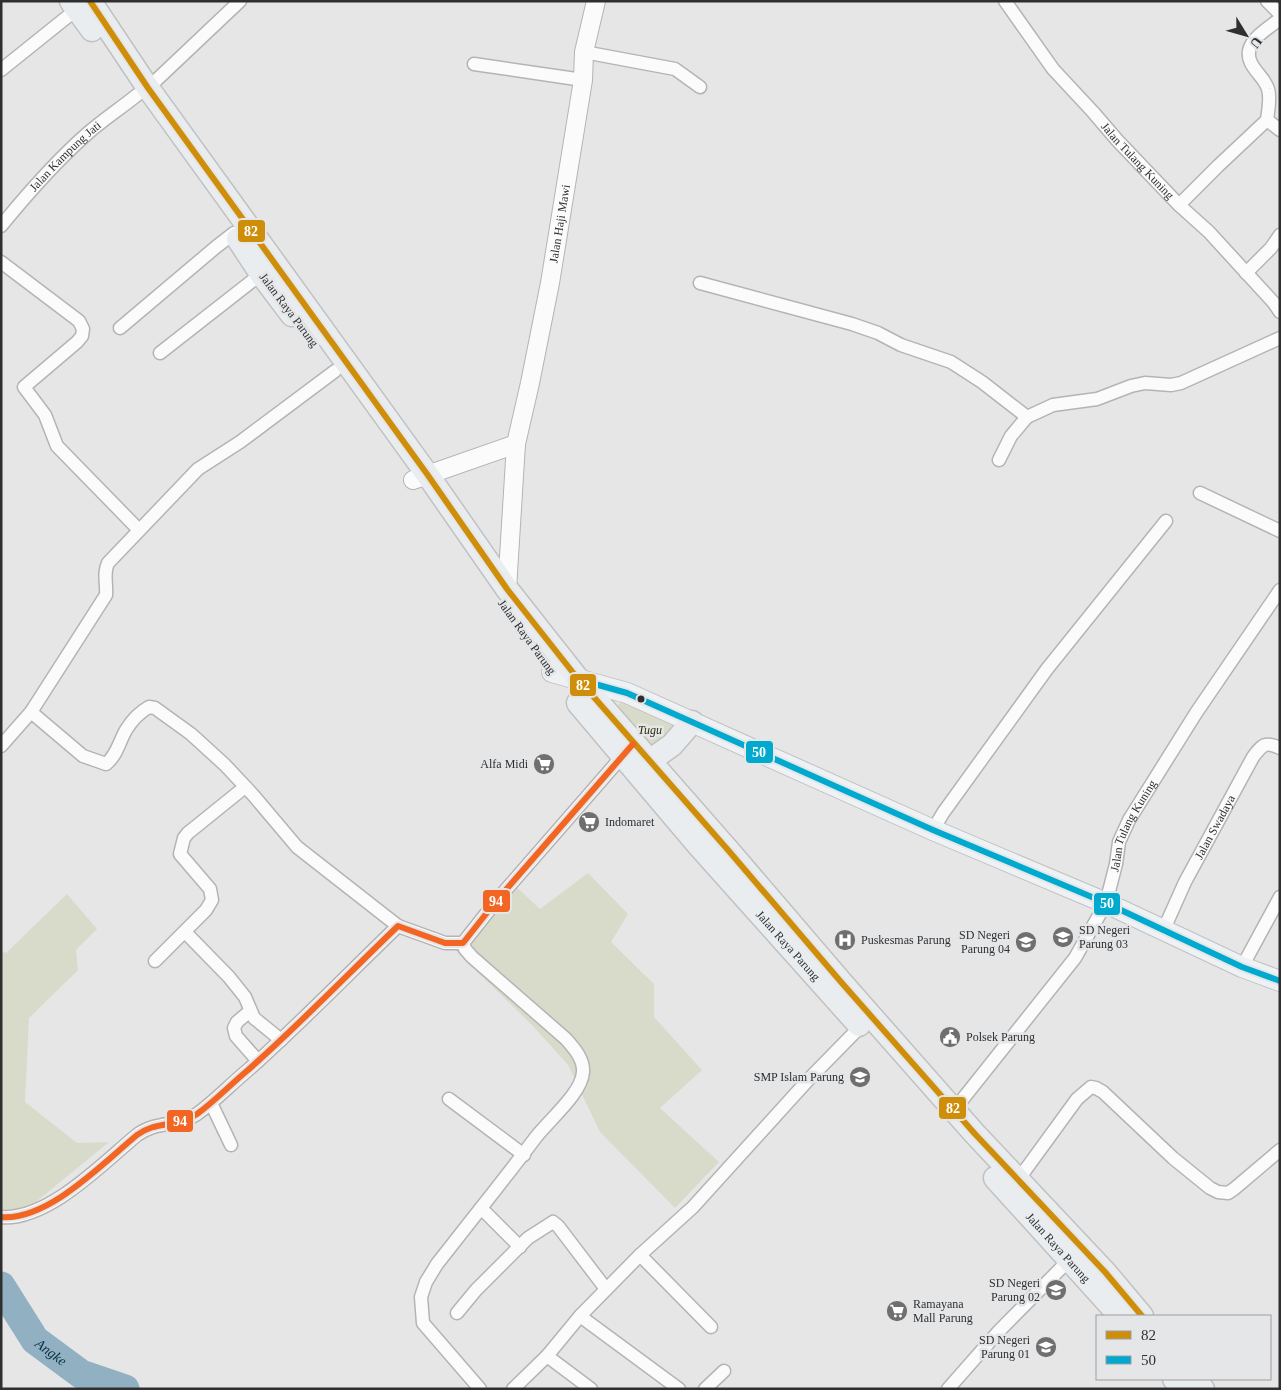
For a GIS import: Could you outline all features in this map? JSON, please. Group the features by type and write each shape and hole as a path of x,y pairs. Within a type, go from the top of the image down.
{"highway":[{"name":"Jalan Raya Parung","path":"80,4 112,46 143,92 261,274 335,371 507,588 635,758"},
{"name":"Jalan Raya Parung","path":"143,92 420,477 444,517 501,602 552,672 635,758 835,988 954,1110 1018,1180 1119,1315"},
{"path":"635,758 672,745 692,722"},
{"name":"Jalan Raya Parung","path":"835,988 860,1027 1075,1254 1141,1315"}],"main road":[{"path":"552,672 627,693 933,830 1106,903 1242,967 1280,982"}],"street":[{"name":"Jalan Kampung Jati","path":"1,226 29,191 67,152 89,132 143,92 240,1"},
{"name":"Jalan Haji Mawi","path":"507,588 516,444 550,283 583,80 584,52 596,1"},
{"name":"Jalan Tulang Kuning","path":"1005,1 1053,69 1179,205 1209,232 1274,302 1280,312"},
{"path":"1267,1 1280,14"},
{"path":"1,70 80,4"},
{"path":"1179,205 1267,120 1269,92 1266,84 1250,62 1249,51 1253,41 1280,18"},
{"path":"584,52 675,69 700,87"},
{"path":"474,64 583,80"},
{"path":"1267,120 1280,130"},
{"path":"120,328 234,233"},
{"path":"1246,273 1271,248 1280,235"},
{"path":"1,262 78,321 83,329 82,336 76,342 24,387 45,414 57,446 138,530"},
{"path":"160,353 261,274"},
{"path":"700,282 852,324 878,333 908,348 951,362 982,382 1028,417"},
{"path":"999,460 1011,436 1028,417 1054,405 1097,399 1131,386 1145,383 1171,385 1181,383 1280,338"},
{"path":"1,746 31,712 106,595 105,570 108,563 198,469 240,442 335,371"},
{"path":"420,477 516,444"},
{"path":"1200,493 1280,531"},
{"path":"933,830 943,813 1047,669 1166,521"},
{"name":"Jalan Tulang Kuning","path":"954,1110 1075,958 1106,903 1116,864 1119,842 1129,820 1196,713 1280,590"},
{"path":"31,712 83,756 98,763 106,764 113,758 126,729 140,712 149,707 155,708 191,734 245,786 297,847 398,926 445,943 463,943"},
{"name":"Jalan Swadaya","path":"1164,929 1185,882 1253,758 1266,744 1280,748"},
{"path":"463,943 498,900 635,758"},
{"path":"155,960 206,910 212,900 210,889 180,854 184,838 245,786"},
{"path":"1242,967 1280,896"},
{"path":"5,1218 45,1208 141,1132 158,1125 178,1123 186,1120 211,1103 281,1040 398,926"},
{"path":"184,932 229,977 245,996 250,1011 281,1040"},
{"path":"463,943 472,958 573,1046 582,1063 583,1073 580,1084 572,1096 536,1137 524,1155 437,1264 426,1282 421,1297 423,1323 480,1389"},
{"path":"250,1011 237,1022 234,1028 236,1036 258,1061"},
{"path":"513,1389 547,1356 580,1316 640,1254 693,1207 809,1079 860,1027"},
{"path":"1018,1180 1077,1099 1091,1087 1103,1092 1173,1158 1210,1188 1218,1192 1228,1193 1234,1190 1280,1150"},
{"path":"448,1099 524,1155"},
{"path":"211,1103 231,1145"},
{"path":"481,1208 520,1247"},
{"path":"457,1313 476,1290 520,1247 551,1222 555,1222 606,1289"},
{"path":"640,1254 711,1327"},
{"path":"948,1389 999,1331 1075,1254"},
{"path":"580,1316 679,1389"},
{"path":"547,1356 591,1389"},
{"path":"705,1389 724,1371"}],"green space":[{"name":"Tugu","path":"623,700 671,721 673,732 654,748 643,746 614,709"},
{"path":"588,873 628,914 611,942 654,984 654,1017 702,1070 660,1108 719,1162 675,1208 600,1132 568,1065 532,1025 452,947 510,881 540,909"},
{"path":"67,894 97,929 76,950 78,970 29,1018 25,1102 77,1143 109,1142 26,1210 1,1217 1,951 6,953"}],"waterway":[{"name":"Angke","path":"1,1286 35,1340 81,1374 125,1389"}],"transit line":[{"name":"82","path":"90,1 148,88 427,474 507,589 578,679 975,1134 1105,1272 1141,1315"},
{"name":"50","path":"584,681 627,693 933,830 1106,903 1242,967 1280,981"},
{"name":"94","path":"1,1217 19,1216 37,1210 74,1188 137,1135 151,1128 182,1121 197,1114 286,1035 398,926 445,943 463,943 497,900 633,744"}],"place":[{"name":"Alfa Midi","path":"544,764"},
{"name":"Indomaret","path":"589,822"},
{"name":"SD Negeri Parung 03","path":"1063,937"},
{"name":"Puskesmas Parung","path":"845,940"},
{"name":"SD Negeri Parung 04","path":"1026,942"},
{"name":"Polsek Parung","path":"950,1037"},
{"name":"SMP Islam Parung","path":"860,1077"},
{"name":"SD Negeri Parung 02","path":"1056,1290"},
{"name":"Ramayana Mall Parung","path":"897,1311"},
{"name":"SD Negeri Parung 01","path":"1046,1347"}]}
